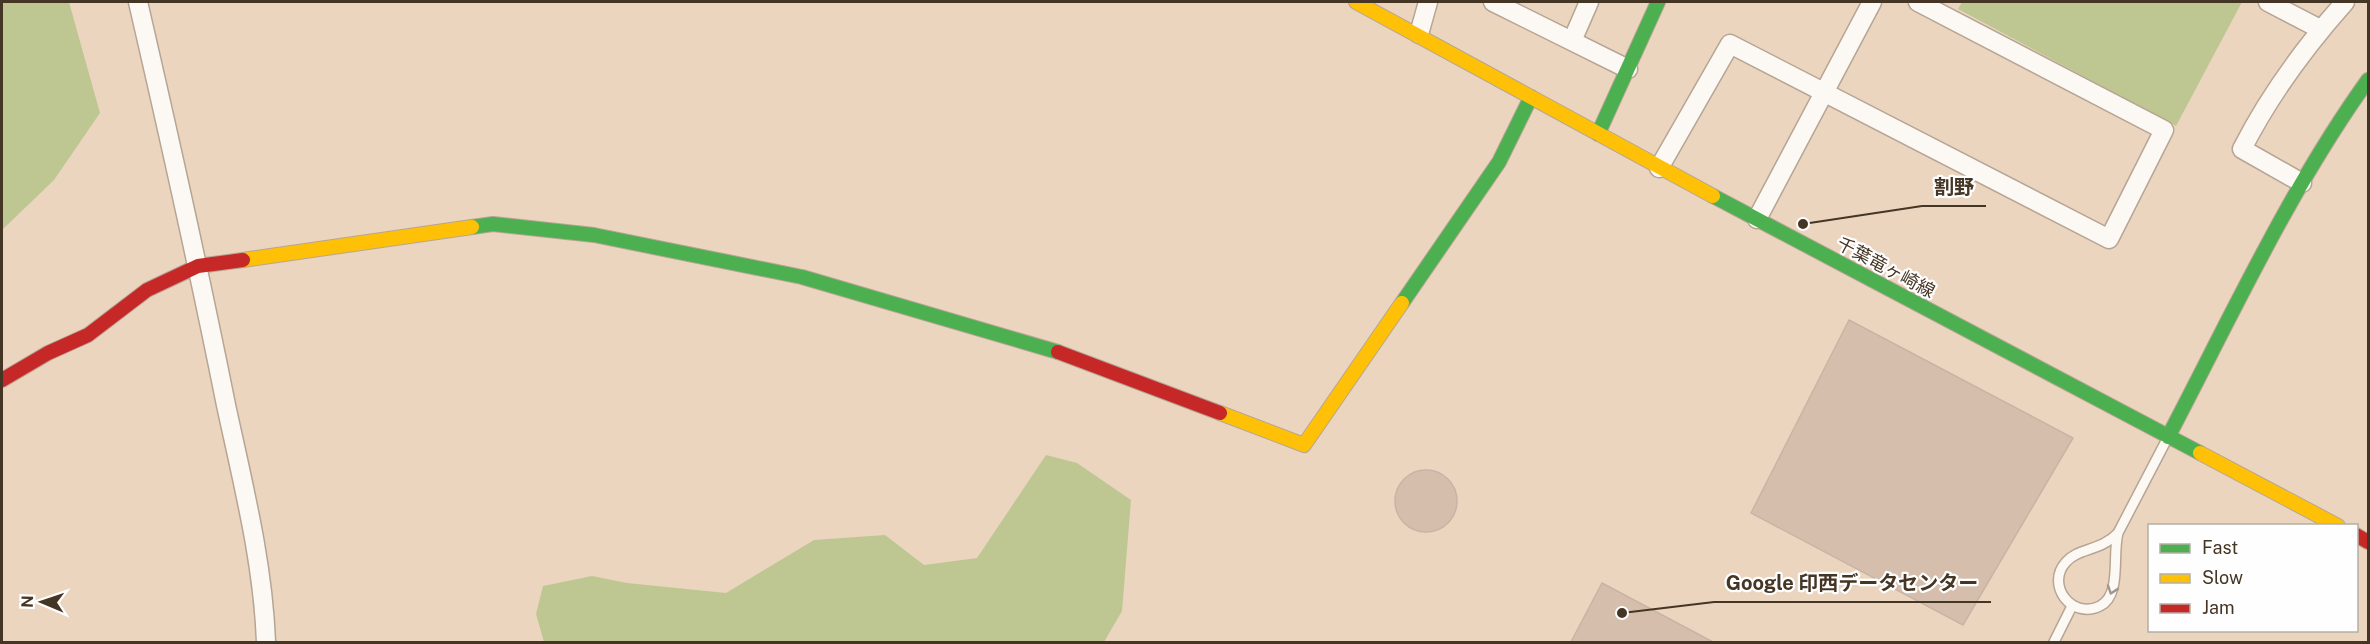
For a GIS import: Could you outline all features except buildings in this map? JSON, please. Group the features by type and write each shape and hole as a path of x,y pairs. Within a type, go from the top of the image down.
{"street":[{"path":"138,2 198,266 264,596 266,642"},
{"name":"千葉竜ヶ崎線","path":"1356,2 1419,34 1659,168 2336,524"},
{"path":"1419,34 1428,2"},
{"path":"1493,2 1628,69"},
{"path":"1572,41 1590,2"},
{"path":"1598,134 1658,2"},
{"path":"1756,219 1872,2"},
{"path":"1659,168 1730,44 2109,239 2164,130 1918,2"},
{"path":"2268,2 2320,29"},
{"path":"2302,183 2242,149 2265,103 2320,29 2345,2"},
{"path":"2168,437 2302,183 2332,130 2368,80"},
{"path":"2,380 48,353 88,335 147,290 198,266 493,224 594,235 802,277 1076,357 1304,444 1499,162 1531,97"}],"lane":[{"path":"2118,533 2103,546 2073,556 2061,569 2059,577 2061,593 2072,606 2080,609 2097,608 2110,598 2115,582 2114,546 2118,533 2168,437"},
{"path":"2054,642 2072,606"}],"green space":[{"path":"2,2 69,2 100,113 54,180 2,230"},
{"path":"1962,2 2242,2 2176,126 1958,9"},
{"path":"1046,455 1077,463 1131,500 1122,611 1104,642 544,642 536,614 543,586 592,576 627,583 726,593 814,540 885,535 924,565 977,558"}],"traffic: fast":[{"path":"1598,134 1658,2"},
{"path":"2168,437 2238,300 2312,165 2368,80"},
{"path":"1402,303 1499,162 1531,97"},
{"path":"1713,196 2200,453"},
{"path":"472,227 493,224 594,235 802,277 1058,352"}],"traffic: slow":[{"path":"1356,2 1713,196"},
{"path":"243,260 472,227"},
{"path":"1220,413 1304,445 1402,303"},
{"path":"2200,453 2334,524"}],"traffic: jam":[{"path":"2,380 48,353 88,335 147,290 198,266 243,260"},
{"path":"1058,352 1220,413"},
{"path":"2358,536 2368,542"}],"place":[{"name":"割野","path":"1803,224"},
{"name":"Google 印西データセンター","path":"1622,613"}]}
